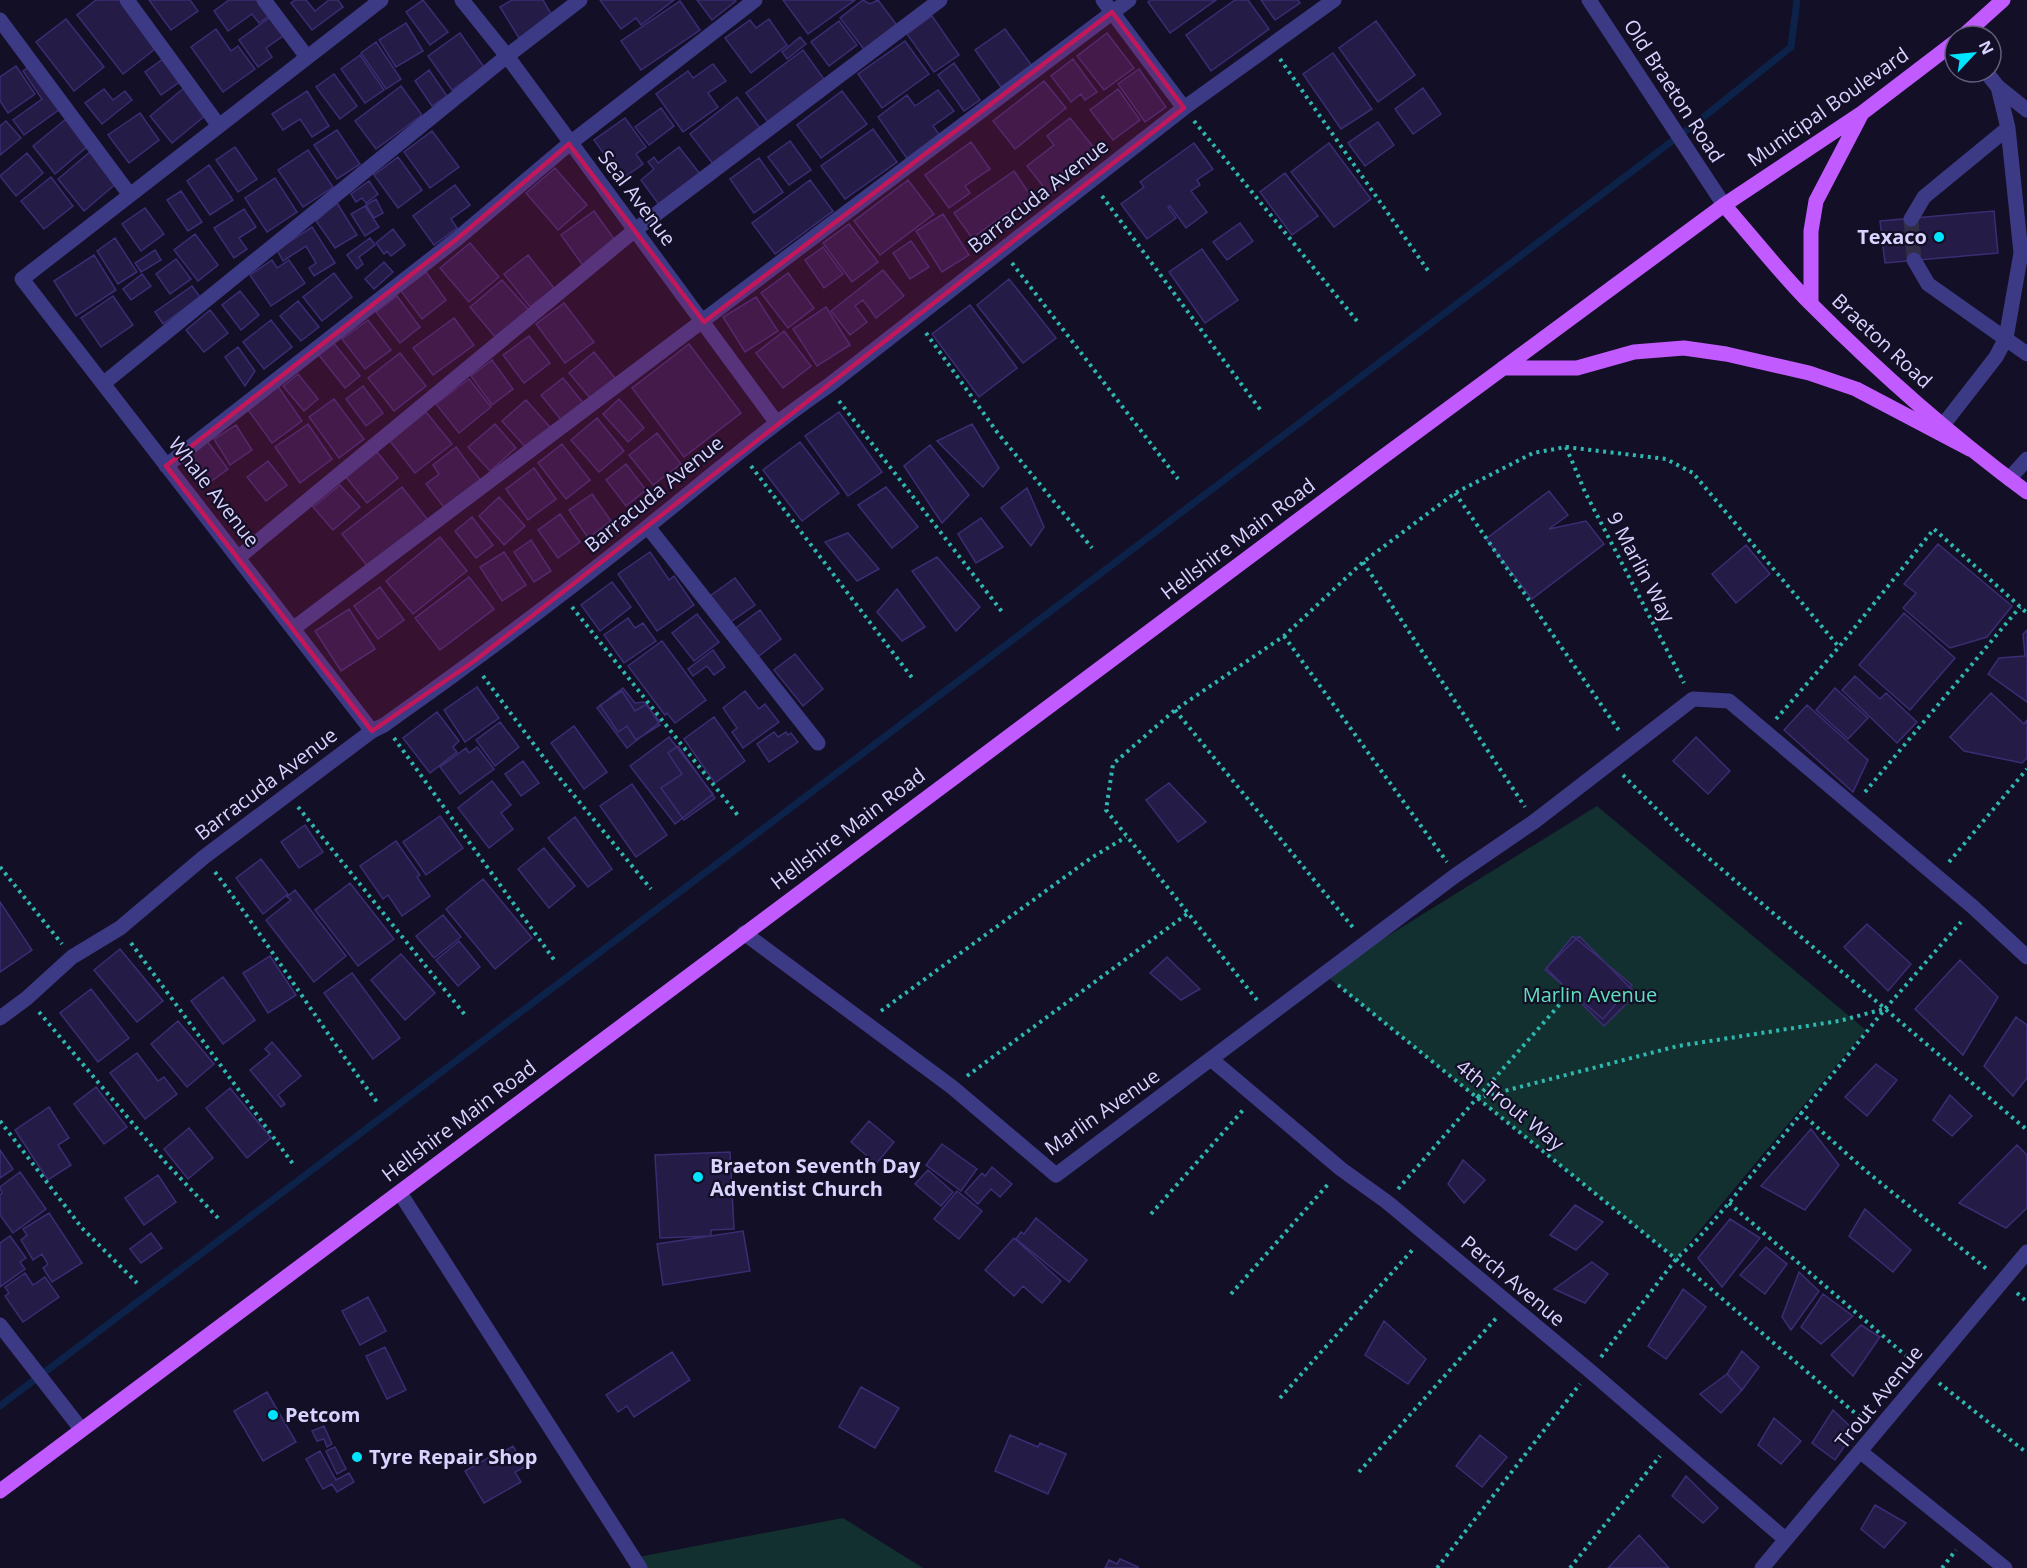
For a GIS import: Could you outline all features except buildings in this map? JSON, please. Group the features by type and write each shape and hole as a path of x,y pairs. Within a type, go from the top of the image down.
{"main road":[{"path":"1976,24 2003,0"},
{"name":"Municipal Boulevard","path":"1724,205 1862,113 1943,51"},
{"path":"1811,304 1811,231 1816,201 1862,113"},
{"name":"Braeton Road","path":"1724,205 1811,304 1970,450 2027,492"},
{"name":"Hellshire Main Road","path":"0,1491 744,933 1724,205"},
{"path":"1503,368 1576,368 1634,352 1684,348 1726,354 1799,370 1856,389 1970,450"}],"street":[{"path":"127,0 219,126"},
{"path":"264,0 307,57"},
{"path":"0,20 130,195 381,0"},
{"name":"Seal Avenue","path":"462,0 507,56 569,144 704,322 776,422"},
{"path":"104,383 507,56 580,0"},
{"path":"166,466 458,238 569,144 755,0"},
{"path":"239,557 612,252 635,230 940,0"},
{"path":"294,628 704,322 1107,6 1129,0"},
{"name":"Barracuda Avenue","path":"0,1018 27,998 72,957 120,928 204,857 562,595 776,422 828,386 1184,108 1334,0"},
{"name":"Old Braeton Road","path":"1590,0 1724,205"},
{"path":"1107,6 1184,108"},
{"path":"1996,84 2027,110"},
{"path":"1942,425 1996,357 2007,338 2021,253 2008,128 1998,87"},
{"path":"1911,219 1924,197 2008,128"},
{"name":"Whale Avenue","path":"130,195 22,279 294,628 378,728"},
{"path":"1914,260 1928,284 2027,354"},
{"path":"2009,479 2027,459"},
{"path":"648,527 818,743"},
{"path":"1693,699 1729,701 1973,907 2027,957"},
{"name":"Marlin Avenue","path":"744,933 952,1088 1056,1175 1367,944 1456,875 1535,821 1693,699"},
{"name":"Perch Avenue","path":"1211,1059 1341,1169 1387,1202 1590,1371 1785,1539"},
{"path":"400,1192 640,1568"},
{"name":"Trout Avenue","path":"1762,1568 1862,1453 2027,1252"},
{"path":"0,1325 63,1409 81,1429"},
{"path":"1862,1453 2005,1568"}],"path":[{"path":"1271,47 1429,272"},
{"path":"1184,108 1357,321"},
{"path":"1091,182 1262,412"},
{"path":"1002,251 1178,479"},
{"path":"915,318 998,432 1092,548"},
{"path":"828,386 1003,613"},
{"path":"1269,1015 1186,914 1106,810 1113,764 1175,710 1284,636 1364,562 1455,493 1533,453 1566,447 1666,459 1693,473 1839,647"},
{"name":"9 Marlin Way","path":"1566,447 1585,492 1693,699"},
{"path":"740,451 913,679"},
{"path":"1455,493 1630,746"},
{"path":"1766,730 1839,647 1935,529 2027,613"},
{"path":"1364,562 1535,821"},
{"path":"562,595 740,818"},
{"path":"1853,807 2020,607"},
{"path":"1284,636 1456,875"},
{"path":"472,662 553,770 651,889"},
{"path":"1175,710 1367,944"},
{"path":"378,728 555,961"},
{"path":"1610,762 1684,837 2027,1130"},
{"path":"1937,877 2027,769"},
{"path":"288,795 465,1016"},
{"path":"866,1022 1091,858 1126,837"},
{"path":"204,857 377,1102"},
{"path":"0,867 72,957"},
{"path":"1437,1568 1676,1259 1695,1242 1729,1203 1800,1112 1973,907"},
{"path":"952,1088 1186,914"},
{"path":"120,928 293,1164"},
{"name":"4th Trout Way","path":"1325,975 1676,1259 1877,1432"},
{"path":"27,998 166,1163 218,1218"},
{"path":"1387,1202 1561,1003"},
{"path":"1477,1098 1678,1046 1839,1021 1885,1009"},
{"path":"1151,1214 1256,1096"},
{"path":"1800,1112 1866,1171 2027,1302"},
{"path":"0,1121 82,1228 137,1283"},
{"path":"1231,1294 1341,1169"},
{"path":"1729,1203 1926,1373 2027,1453"},
{"path":"1280,1398 1425,1235"},
{"path":"1359,1472 1508,1305"},
{"path":"1570,1568 1672,1441"}],"highlighted area":[{"path":"1112,12 1184,108 473,662 372,731 166,466 458,238 569,144 704,322"}],"green space":[{"name":"Marlin Avenue","path":"1597,806 1866,1030 1676,1259 1325,975"},
{"path":"843,1518 923,1568 644,1568 638,1557"}],"waterway":[{"path":"0,1406 1700,120 1791,47 1797,0"}],"tunnel":[{"path":"1911,219 1914,260"}],"place":[{"name":"Texaco","path":"1939,237"},
{"name":"Braeton Seventh Day Adventist Church","path":"698,1177"},
{"name":"Petcom","path":"273,1415"},
{"name":"Tyre Repair Shop","path":"357,1457"}]}
